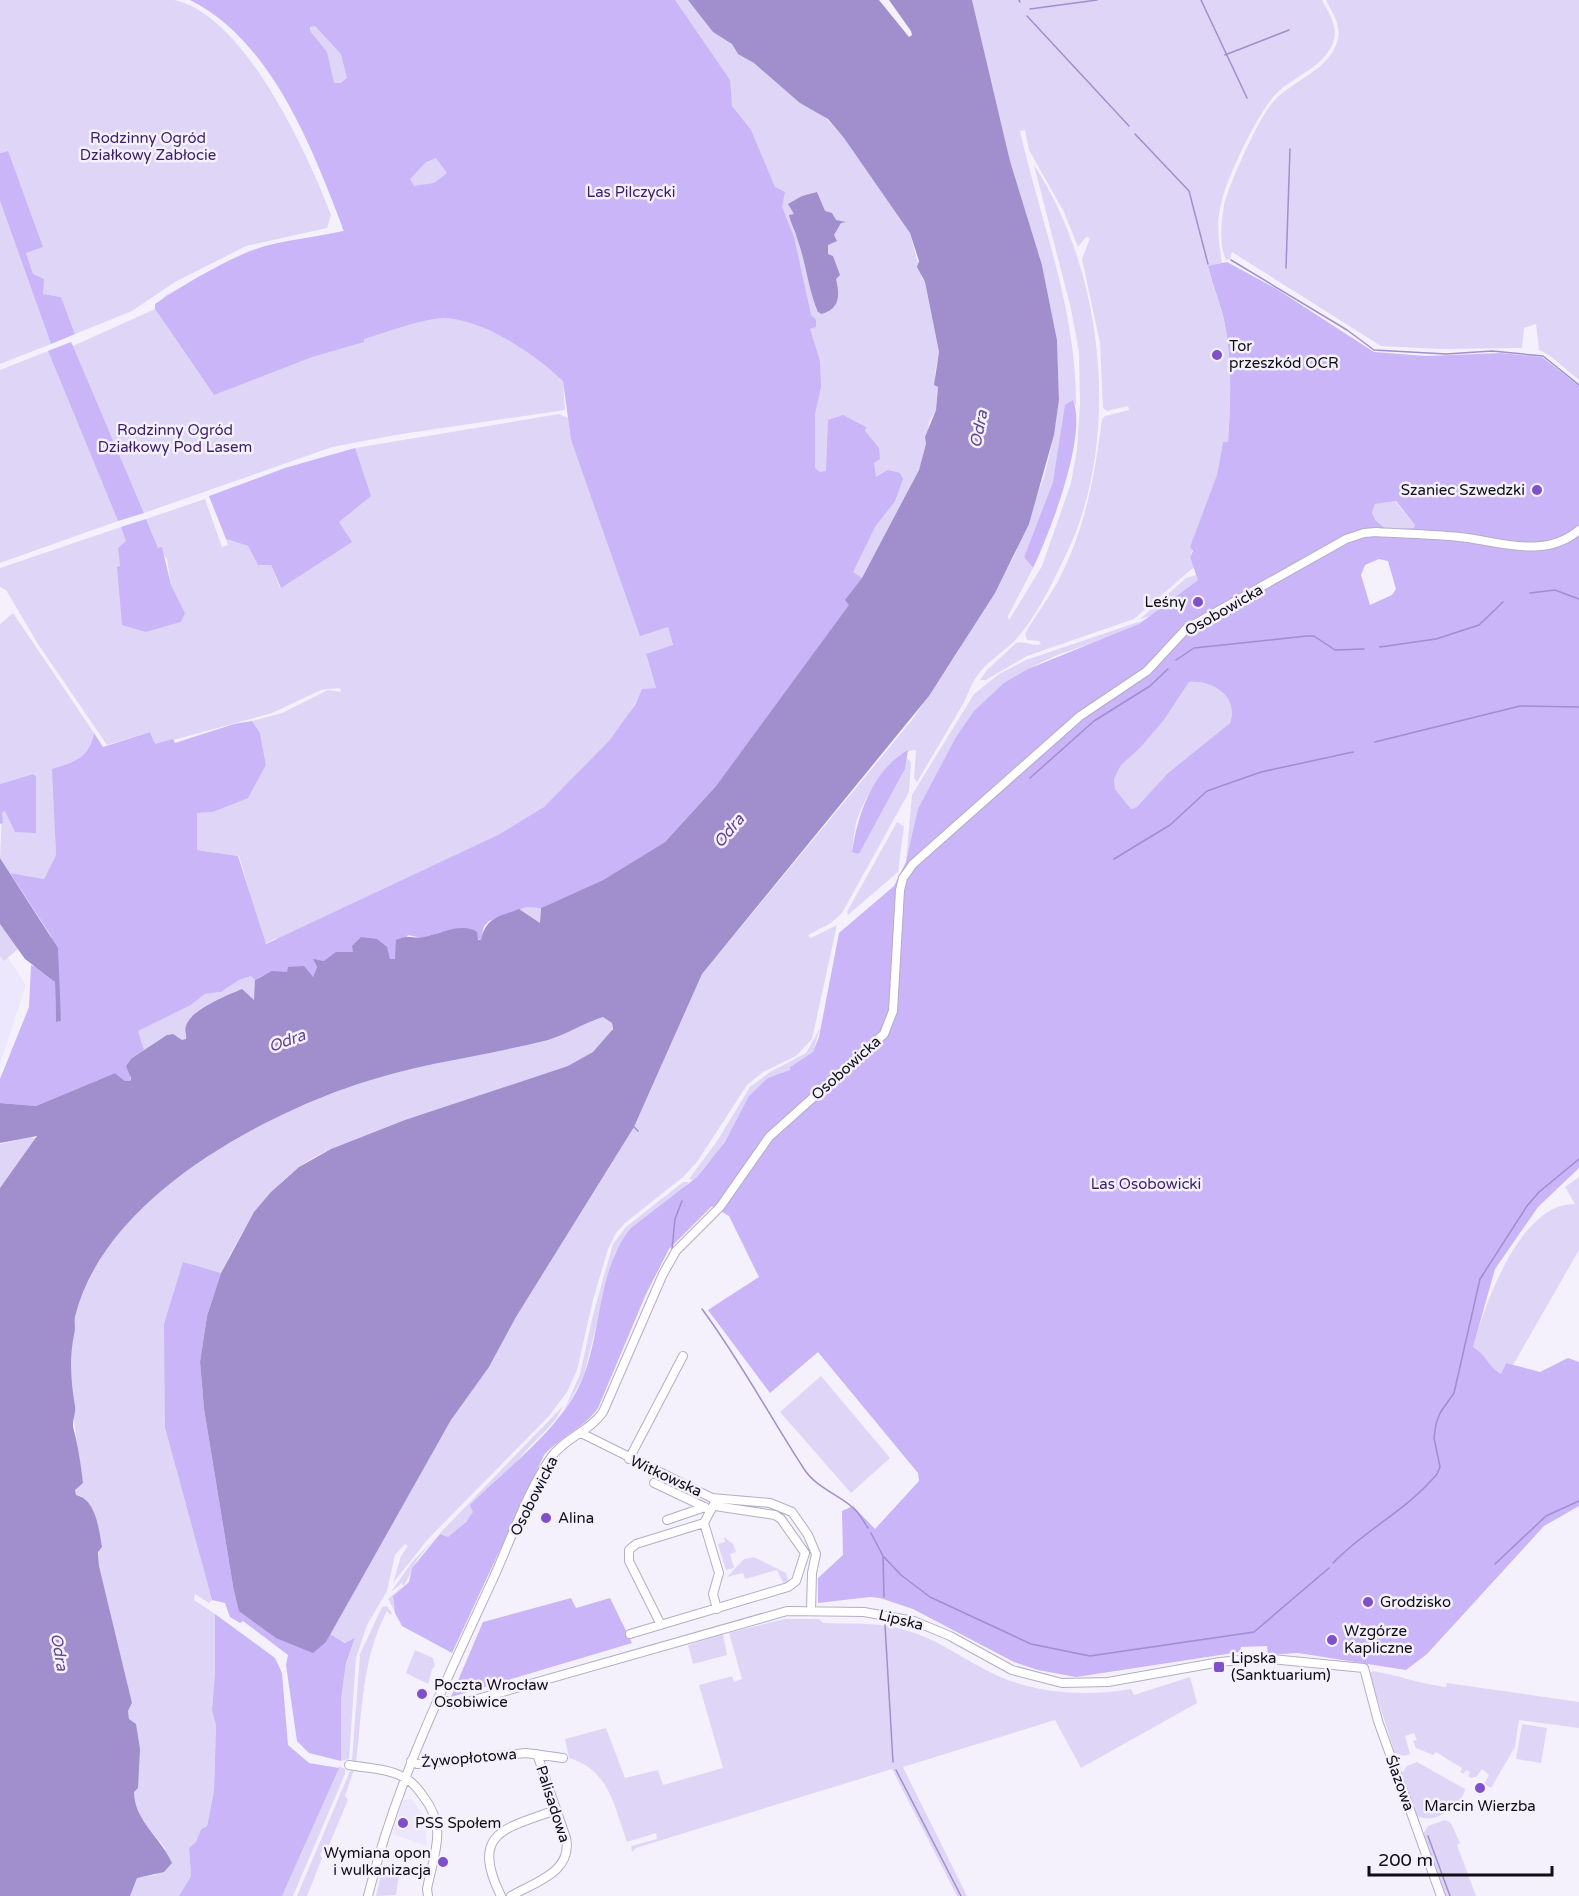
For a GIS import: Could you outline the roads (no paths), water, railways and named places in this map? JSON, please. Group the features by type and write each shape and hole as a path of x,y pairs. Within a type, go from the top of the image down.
{"street":[{"name":"Osobowicka","path":"368,1896 386,1830 411,1761 543,1471 557,1451 598,1419 606,1406 656,1288 676,1251 720,1207 769,1137 884,1034 892,1011 900,890 903,878 917,861 1080,716 1147,670 1186,629 1346,539 1376,532 1458,537 1531,548 1559,541 1579,530"},
{"path":"629,1459 683,1356"},
{"name":"Witkowska","path":"581,1433 712,1505 770,1503 787,1509 796,1516 816,1554 812,1573 811,1611"},
{"path":"630,1634 791,1586 798,1576 806,1553 782,1519 775,1515 712,1505 654,1484"},
{"path":"667,1520 712,1505"},
{"path":"712,1505 704,1523 719,1573 713,1594 717,1609"},
{"path":"661,1625 629,1561 629,1550 636,1544 704,1523"},
{"name":"Lipska","path":"438,1698 446,1702 461,1703 771,1614 811,1611 873,1613 915,1621 950,1636 1012,1670 1062,1683 1108,1682 1220,1662 1261,1658 1364,1668"},
{"name":"Ślazowa","path":"1364,1668 1378,1721 1441,1896"},
{"name":"Żywopłotowa","path":"411,1761 417,1764 537,1754 563,1758"},
{"name":"Palisadowa","path":"511,1896 555,1871 565,1861 567,1845 537,1754"},
{"path":"349,1765 395,1773 405,1777 416,1786 429,1803 438,1824 438,1841 427,1889 428,1896"},
{"path":"501,1896 490,1870 491,1849 496,1835 506,1828 556,1810"}],"water":[{"name":"Odra","path":"688,0 879,0 909,37 912,35 911,31 889,0 972,0 1010,161 1042,265 1057,340 1059,400 1054,435 1029,524 995,593 929,696 702,974 634,1127 516,1317 489,1367 451,1420 326,1642 313,1653 276,1638 239,1611 204,1409 200,1362 207,1316 221,1273 254,1212 271,1192 299,1167 331,1149 405,1120 568,1066 593,1052 613,1029 612,1023 603,1017 548,1040 381,1077 317,1099 230,1143 188,1170 149,1202 116,1237 91,1275 75,1317 71,1362 75,1409 73,1424 83,1483 75,1490 76,1495 83,1498 93,1509 100,1533 102,1547 98,1552 99,1566 132,1703 128,1711 129,1719 136,1724 140,1749 138,1788 134,1792 135,1802 143,1820 172,1863 164,1872 137,1878 130,1896 0,1896 0,1188 37,1136 0,1143 0,1103 36,1106 115,1073 125,1081 130,1081 126,1066 132,1058 167,1035 173,1034 182,1040 186,1039 185,1028 189,1020 202,1009 242,989 254,1000 255,980 272,971 287,972 288,967 304,966 313,977 317,967 313,959 324,961 336,952 353,952 352,946 361,937 377,939 387,947 390,959 395,959 396,940 404,937 424,937 465,928 477,932 478,940 481,940 490,922 519,909 540,923 541,908 603,880 665,842 716,786 849,605 845,600 862,578 919,470 926,444 925,437 936,410 938,387 934,385 939,352 925,282 917,267 919,261 910,233 844,138 828,119 800,103 754,63 738,54 732,44 713,32"},
{"path":"817,192 825,211 832,213 836,220 846,222 841,223 834,235 837,241 828,245 828,254 833,256 840,275 836,279 837,301 832,308 822,314 818,312 812,294 789,215 794,214 788,204 802,196"},
{"path":"0,858 58,948 61,1021 56,1022 55,982 25,959 0,924"}],"waterway":[{"path":"1030,9 1097,0"},
{"path":"1201,0 1247,98"},
{"path":"1027,16 1129,126"},
{"path":"1225,55 1289,30"},
{"path":"1135,134 1189,191 1208,264"},
{"path":"1286,268 1290,149"},
{"path":"1231,260 1347,330 1374,350 1446,354 1492,351 1543,356 1579,385"},
{"path":"1530,593 1555,590 1579,599"},
{"path":"1380,647 1436,639 1479,625 1503,602"},
{"path":"1176,660 1194,648 1307,636 1314,636 1335,650 1364,649"},
{"path":"1030,778 1094,721 1150,686 1168,669"},
{"path":"1375,742 1520,706 1579,707"},
{"path":"1114,859 1170,825 1207,791 1261,772 1353,752"},
{"path":"634,1127 638,1131"},
{"path":"1333,1563 1412,1499 1437,1474 1440,1467 1434,1438 1436,1424 1440,1413 1454,1393 1480,1279 1527,1206 1539,1192 1579,1159"},
{"path":"672,1249 675,1219 682,1201"},
{"path":"702,1309 729,1348 804,1469 820,1485 854,1508 868,1528"},
{"path":"1495,1564 1546,1516 1579,1501"},
{"path":"871,1533 883,1556 901,1575 930,1597 1031,1644 1090,1656 1254,1632 1329,1568"},
{"path":"883,1556 884,1597"},
{"path":"885,1625 893,1762"},
{"path":"896,1770 961,1896"},
{"path":"1428,1836 1450,1896"}],"place":[{"name":"Tor przeszkód OCR","path":"1217,355"},
{"name":"Szaniec Szwedzki","path":"1537,490"},
{"name":"Leśny","path":"1198,602"},
{"name":"Alina","path":"546,1518"},
{"name":"Grodzisko","path":"1368,1602"},
{"name":"Wzgórze Kapliczne","path":"1332,1640"},
{"name":"Lipska (Sanktuarium)","path":"1219,1667"},
{"name":"Poczta Wrocław Osobiwice","path":"422,1694"},
{"name":"Marcin Wierzba","path":"1480,1788"},
{"name":"PSS Społem","path":"403,1823"},
{"name":"Wymiana opon i wulkanizacja","path":"443,1862"}],"park label":[{"name":"Rodzinny Ogród Działkowy Zabłocie","path":"148,146"},
{"name":"Las Pilczycki","path":"631,192"},
{"name":"Rodzinny Ogród Działkowy Pod Lasem","path":"175,438"},
{"name":"Las Osobowicki","path":"1146,1184"}]}
